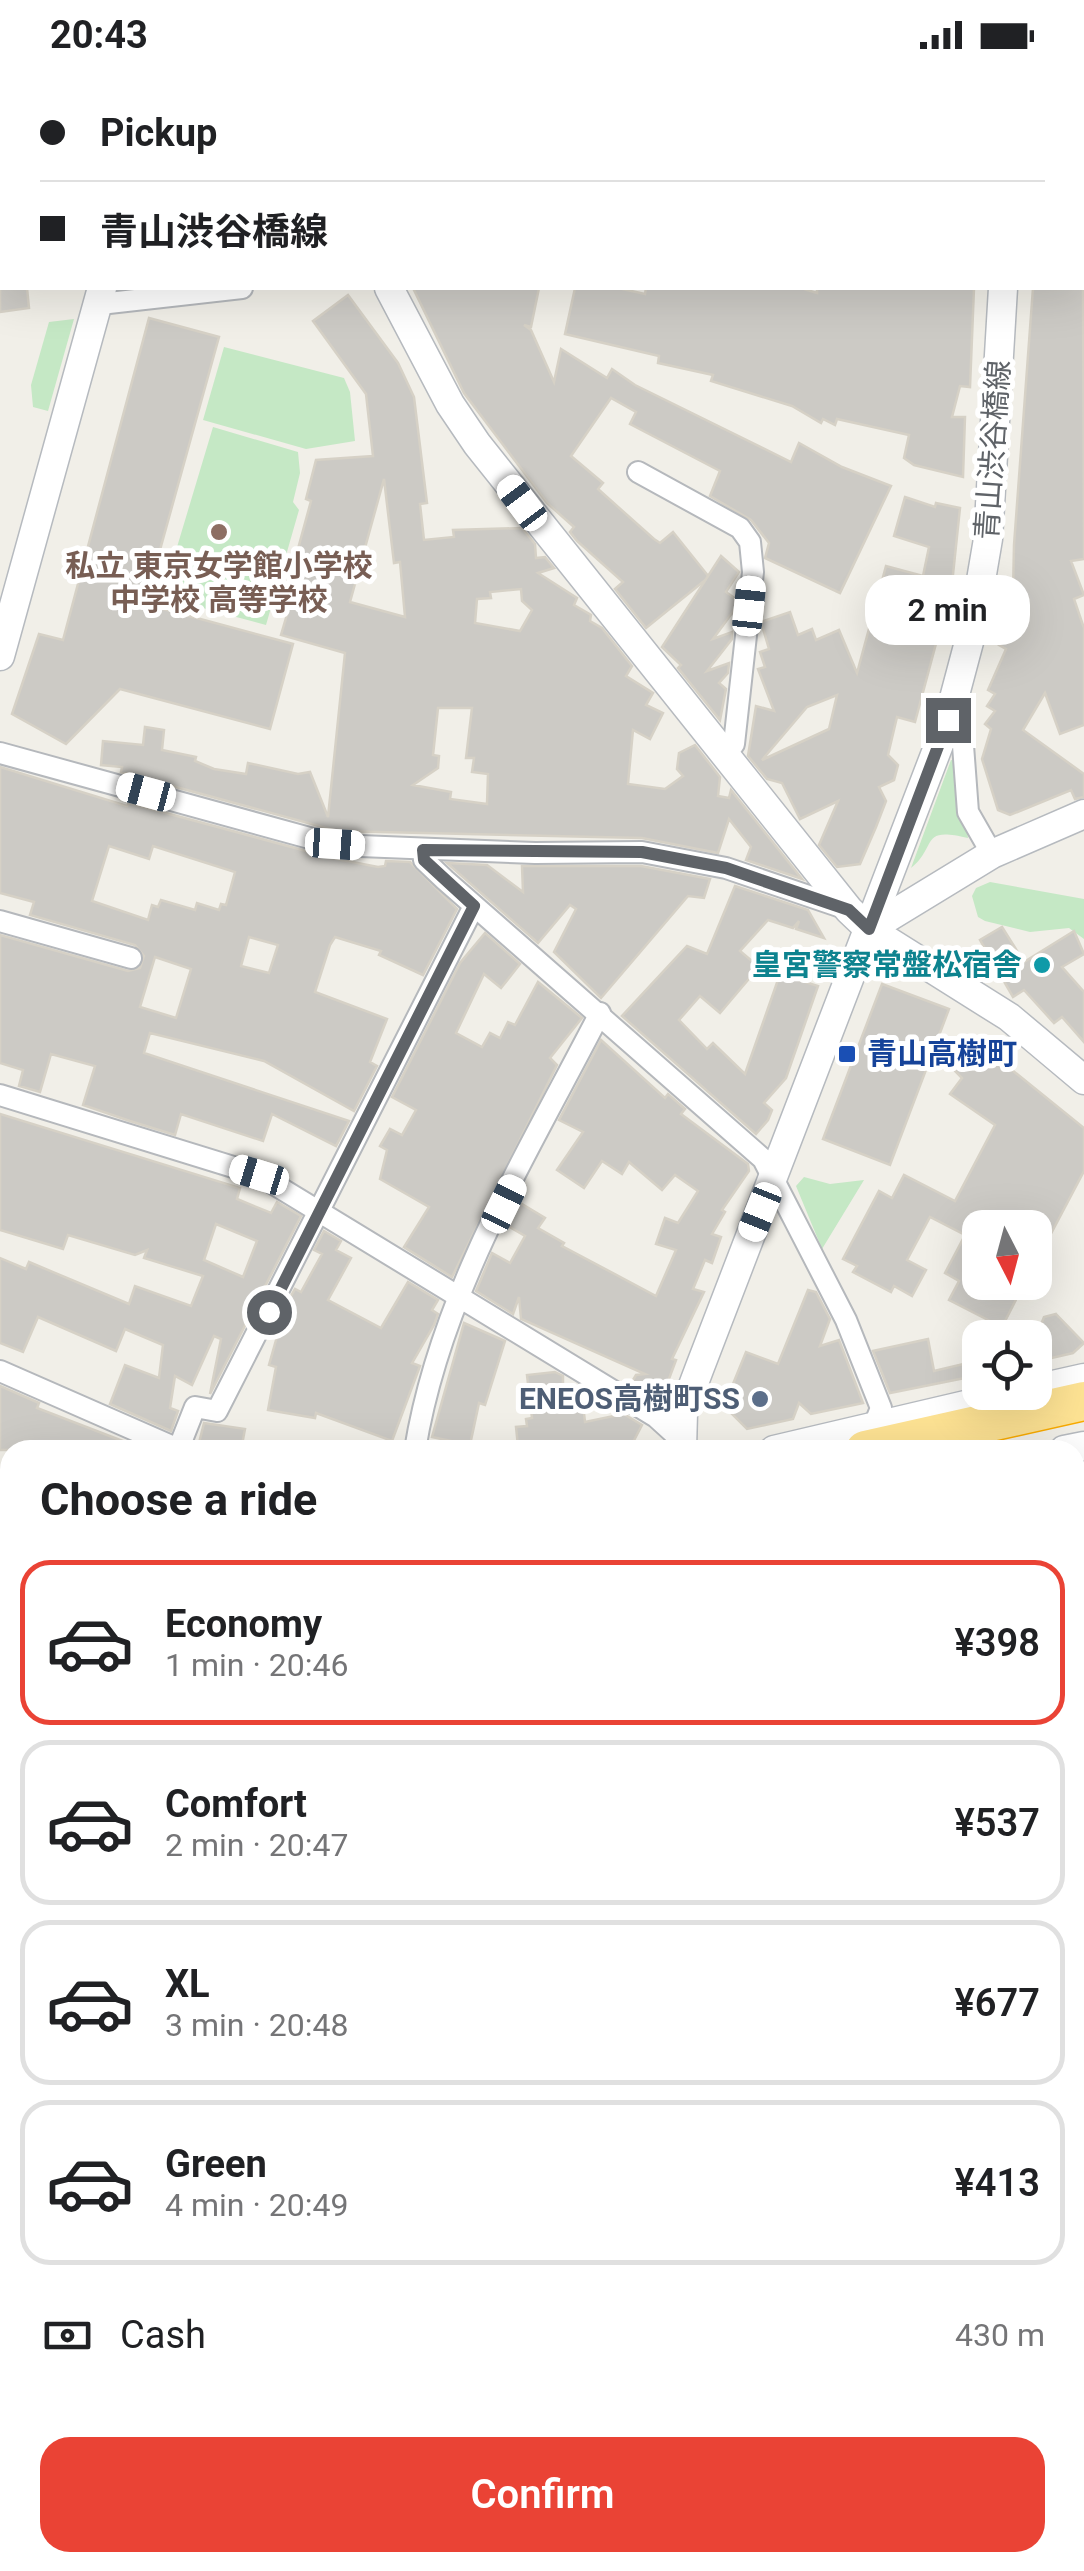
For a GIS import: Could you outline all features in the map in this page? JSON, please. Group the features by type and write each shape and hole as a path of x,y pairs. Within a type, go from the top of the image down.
{"highway":[{"path":"869,1439 1084,1401"},
{"path":"1017,1440 1084,1425"}],"street":[{"path":"0,656 101,296 207,290"},
{"path":"390,290 450,404 477,444 859,920"},
{"name":"青山渋谷橋線","path":"682,1440 689,1397 796,1120 859,920 948,720 974,627 988,539 1003,290"},
{"path":"638,472 740,528 750,542 753,572 734,744 725,755"},
{"path":"948,720 962,732 968,812 992,854"},
{"path":"0,753 335,844 423,850 642,852 726,868 859,920 1009,1017 1084,1080"},
{"path":"859,920 992,854 1084,814"},
{"path":"423,850 424,860 474,906 747,1141 774,1178 846,1320 881,1408 869,1439"},
{"path":"182,1440 195,1407 217,1412 474,906"},
{"path":"0,921 131,958"},
{"path":"417,1440 427,1388 458,1295 600,1014"},
{"path":"0,1096 259,1175 656,1417 677,1440"},
{"path":"0,1371 157,1440"},
{"path":"1052,1385 1084,1378"},
{"path":"869,1439 963,1410"}],"green space":[{"path":"74,319 48,411 33,407 31,385 49,322"},
{"path":"224,347 344,378 350,392 355,441 306,449 203,420"},
{"path":"213,427 298,452 300,473 293,502 299,510 266,625 195,606 171,567"},
{"path":"951,760 959,761 968,838 936,836 911,868"},
{"path":"990,882 1084,899 1084,939 1069,928 1030,932 978,917 972,896 976,888"},
{"path":"804,1177 830,1184 864,1180 822,1249 796,1186"}],"building":[{"path":"0,290 27,290 29,308 0,312"},
{"path":"414,290 539,290 531,327 524,325 531,330 554,382 561,349 607,378 612,369 635,385 791,462 799,443 842,467 891,486 840,593 765,558 769,543 751,520 710,496 720,471 630,424 636,412 611,398 571,456 603,483 598,489 654,539 660,543 673,532 709,577 646,628 615,589 623,582 577,541 570,532 574,527 547,503 464,393"},
{"path":"575,290 645,294 646,290 974,290 970,387 960,386 952,417 965,417 963,477 914,465 904,458 909,435 837,419 835,425 823,419 821,423 792,406 711,381 713,375 658,363 659,356 565,334"},
{"path":"1033,290 1083,290 1084,559 1071,561 1084,595 1074,599 1084,628 1084,725 1060,734 1045,693 1023,730 1084,774 1084,797 1075,799 1071,790 1010,815 998,810 982,759 991,729 985,724 995,711 987,706 995,694 988,690 1006,649 999,645 1020,613 1013,593"},
{"path":"348,295 398,363 414,397 427,503 420,504 424,540 454,537 453,530 522,528 535,544 536,558 545,557 554,568 538,573 577,598 574,605 591,615 590,621 602,628 632,666 626,676 653,693 646,705 663,713 650,739 633,730 628,784 665,789 683,776 677,769 679,753 695,745 720,777 718,796 729,798 731,790 802,879 746,860 751,847 729,819 718,853 642,838 337,831 121,772 122,767 101,765 103,741 143,745 145,727 164,730 162,750 196,757 195,761 214,769 246,774 248,763 298,774 310,772 328,817 345,653 281,635 296,584 289,582 311,501 306,499 316,460 373,456 366,394 313,321","holes":["384,479 394,563 400,562 405,617 350,602","521,589 522,601 532,610 520,631 475,623 477,599 491,598 490,592","438,708 472,708 466,758 474,758 472,772 488,774 487,804 450,799 451,792 413,785 438,768 439,756 433,755"]},
{"path":"149,318 219,337 145,604 293,644 270,729 120,689 66,744 12,714 39,634 63,640"},
{"path":"905,497 935,507 936,503 960,508 952,584 915,722 897,717 888,755 898,765 894,780 879,787 886,801 860,864 837,867 819,845 838,801 800,819 782,783 767,779 748,756 756,706 774,711 758,669 765,667 760,652 769,649 761,622 790,612 798,635 812,629 816,640 839,630 857,673 886,566 923,576 929,547 894,536","holes":["837,695 829,729 762,760 807,707"]},
{"path":"721,556 739,572 726,592 736,599 735,609 713,639 732,632 732,639 707,671 729,663 728,673 719,683 726,689 720,720 678,668 681,665 662,647"},
{"path":"0,767 127,806 129,803 332,858 378,867 385,866 386,861 410,862 457,909 423,975 379,955 381,951 335,937 330,945 315,992 387,1019 370,1062 377,1066 354,1111 264,1061 150,1033 144,1053 349,1121 336,1146 272,1114 263,1141 181,1114 175,1135 130,1121 83,1105 95,1066 51,1054 40,1092 19,1086 23,1070 0,1063 0,935 128,971 140,968 144,956 135,945 30,915 34,902 0,893","holes":["109,846 149,859 153,846 235,872 226,905 221,904 219,910 197,903 195,910 161,900 158,907 152,905 148,920 92,901","249,937 278,945 269,973 241,966","155,957 191,969 176,1018 140,1007"]},
{"path":"447,863 487,865 523,892 522,866 641,866 710,879 704,898 688,896 601,998 554,952 576,909 570,905 538,943"},
{"path":"735,886 808,910 824,938 796,929 799,921 793,928 768,920 740,951 759,967 720,1013 700,996 679,1020 707,1049 713,1043 745,1074 780,974 818,986 786,1078 764,1103 772,1110 756,1134 622,1016 687,946 707,954"},
{"path":"1002,927 1024,962 1074,931 1084,954 1062,967 1084,992 1084,1042 1062,1017 1054,1023 1024,990 1013,997 980,940"},
{"path":"485,933 520,964 501,988 484,974 456,1033 482,1047 490,1033 500,1038 508,1022 515,1025 538,982 582,1018 550,1058 557,1065 452,1277 404,1247 429,1207 380,1179 387,1150 380,1146 390,1129 402,1135 416,1110 392,1097 460,963"},
{"path":"882,984 949,1009 890,1165 823,1139"},
{"path":"601,1040 665,1098 668,1094 685,1109 681,1114 748,1164 749,1171 722,1210 725,1212 712,1234 721,1237 712,1263 705,1260 693,1289 704,1292 672,1359 676,1360 660,1403 630,1385 636,1375 645,1374 521,1319 519,1297 513,1314 476,1291 492,1253 510,1263 525,1236 506,1225 517,1201 545,1218 538,1228 564,1243 562,1246 656,1296 676,1250 656,1244 665,1218 678,1223 698,1191 675,1175 662,1190 629,1162 622,1174 602,1161 584,1188 557,1170 583,1132 559,1120"},
{"path":"976,1041 1084,1128 1084,1171 1052,1232 1052,1210 962,1210 962,1233 930,1217 907,1260 926,1270 912,1296 894,1286 891,1292 853,1272 857,1266 843,1259 879,1191 892,1198 904,1175 955,1201 995,1125 950,1094 962,1078 954,1070"},
{"path":"0,1114 240,1188 237,1199 271,1213 277,1202 301,1216 210,1394 221,1339 214,1336 192,1385 175,1376 170,1408 178,1411 171,1431 110,1404 125,1365 159,1378 163,1345 125,1329 116,1351 38,1317 23,1352 0,1343 0,1258 26,1269 29,1262 129,1304 135,1286 191,1306 203,1276 144,1258 147,1250 135,1255 68,1235 63,1249 0,1230","holes":["216,1224 257,1241 243,1277 204,1260"]},
{"path":"324,1231 341,1241 336,1250 351,1258 328,1300 381,1328 408,1282 438,1300 432,1310 438,1314 434,1325 412,1363 420,1366 392,1440 316,1413 315,1418 268,1410 276,1367 269,1365 286,1305 295,1289 301,1292 322,1254 314,1250"},
{"path":"962,1241 962,1300 1016,1300 1006,1320 988,1320 949,1300 959,1281 945,1273"},
{"path":"808,1290 816,1292 830,1319 820,1346 839,1340 863,1403 811,1414 799,1403 793,1419 747,1429 724,1406 746,1352 778,1364"},
{"path":"1056,1314 1084,1343 1073,1353 1052,1358 1052,1320 1043,1320"},
{"path":"464,1323 505,1341 485,1405 479,1403 471,1440 432,1437"},
{"path":"928,1339 934,1371 962,1364 962,1379 890,1393 873,1351"},
{"path":"555,1372 563,1376 563,1384 581,1387 585,1422 614,1416 617,1410 642,1425 634,1440 517,1440 516,1427 527,1426 526,1419 532,1418 527,1375"},
{"path":"0,1386 39,1403 37,1408 120,1440 0,1440"},
{"path":"204,1423 245,1429 243,1440 200,1440"}],"place":[{"name":"私立 東京女学館小学校 中学校 高等学校","path":"219,532"},
{"name":"皇宮警察常盤松宿舎","path":"1042,965"},
{"name":"青山高樹町","path":"847,1054"},
{"name":"ENEOS高樹町SS","path":"760,1399"}],"route":[{"path":"269,1312 474,906 424,860 423,850 642,852 726,868 849,910 869,929 948,720"}]}
